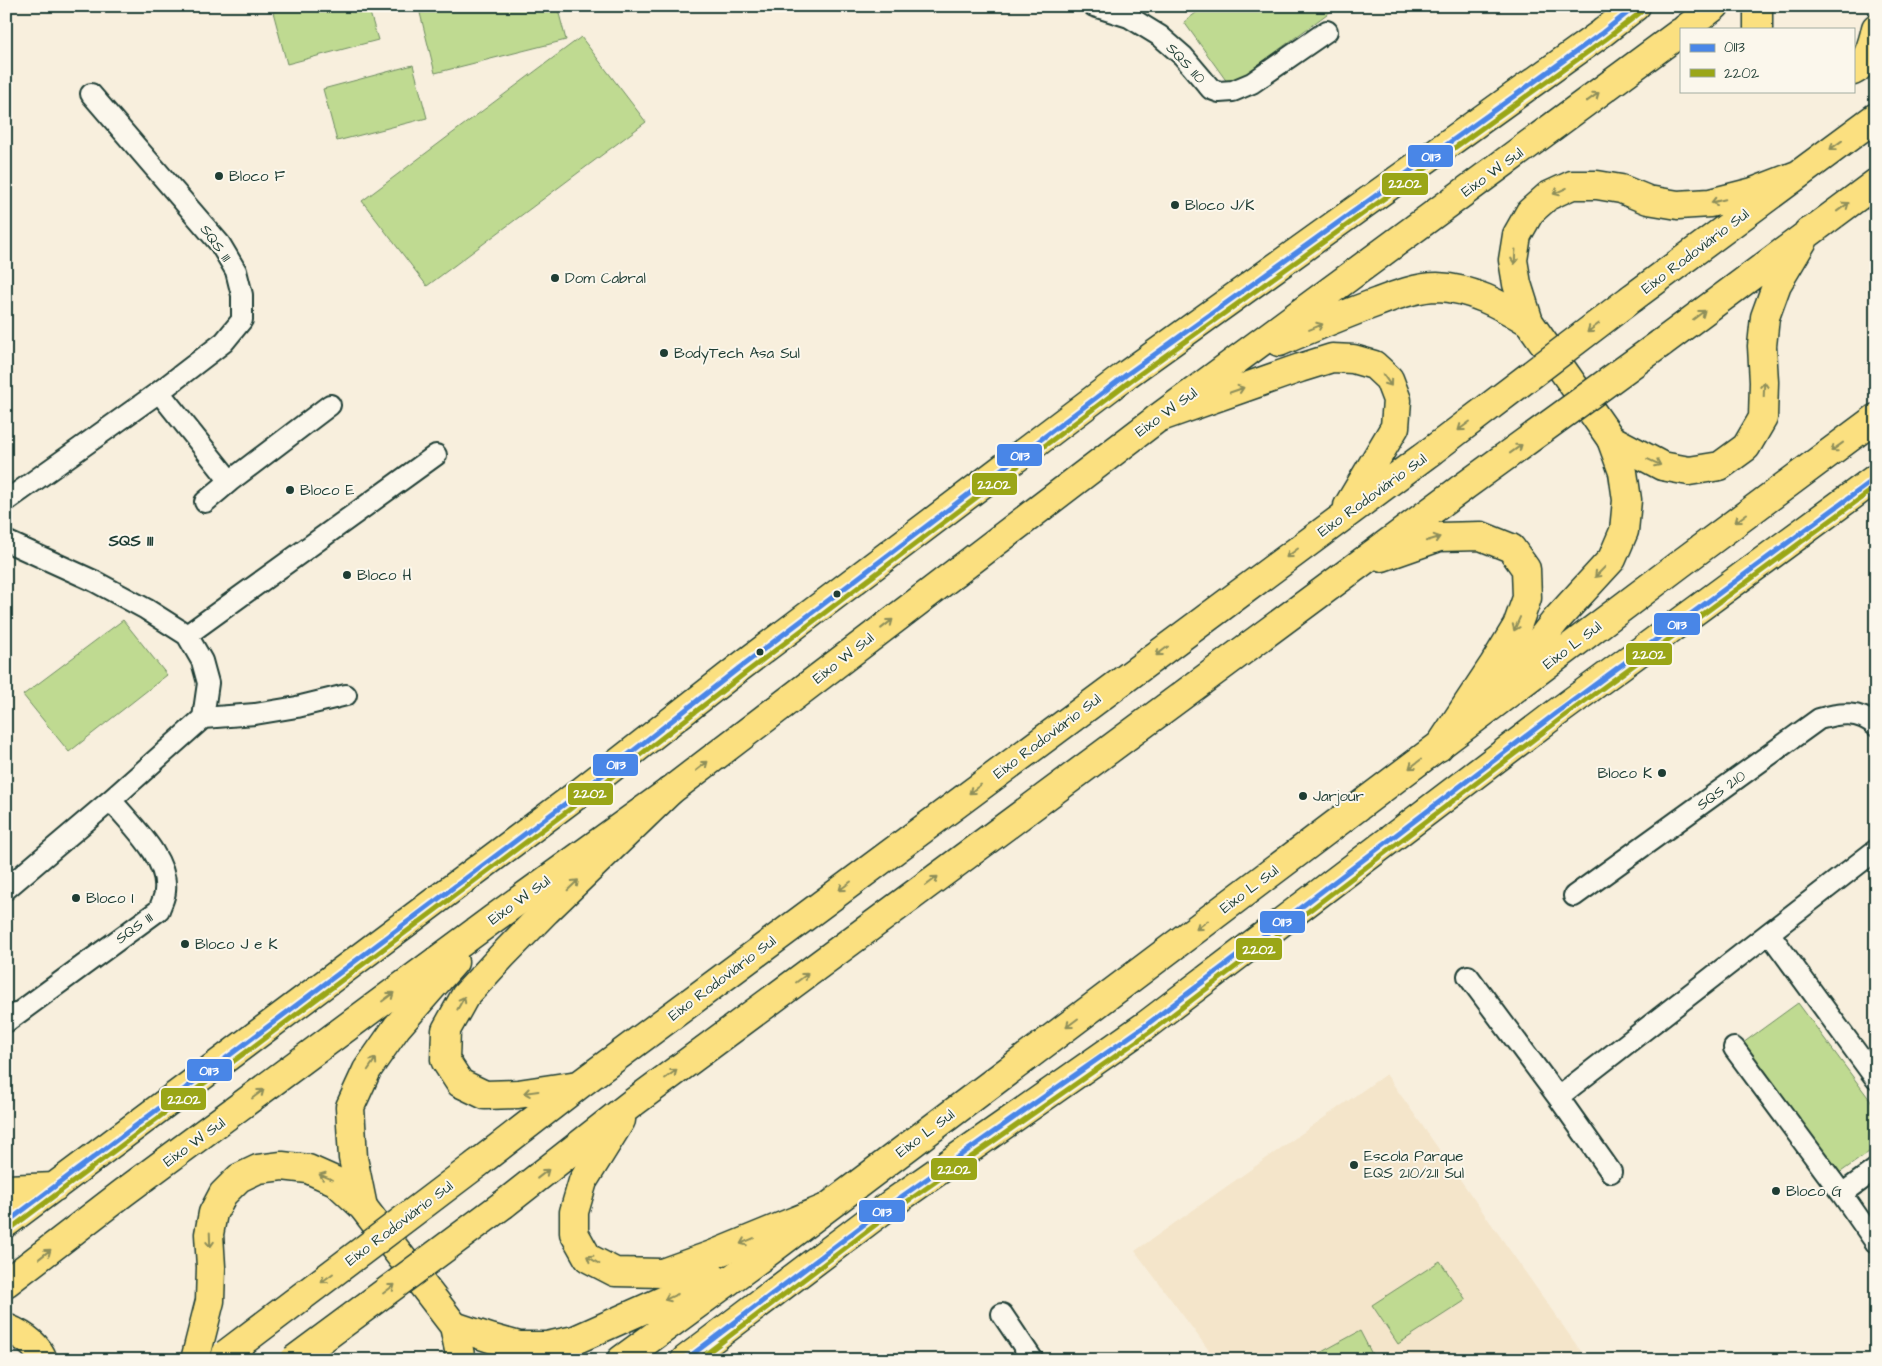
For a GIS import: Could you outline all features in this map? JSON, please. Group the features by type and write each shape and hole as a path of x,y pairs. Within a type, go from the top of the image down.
{"main road":[{"path":"1602,33 1606,6"},
{"path":"6,1223 582,791 739,668 1126,375 1602,33 1636,6"},
{"path":"1686,28 1716,6"},
{"path":"1758,6 1758,28"},
{"path":"1854,71 1858,69 1871,48 1876,28"},
{"name":"Eixo W Sul","path":"6,1283 123,1193 492,919 670,791 1158,418 1680,33"},
{"name":"Eixo Rodoviário Sul","path":"223,1357 579,1085 1430,452 1797,174 1876,117"},
{"path":"1496,703 1526,658 1550,628 1612,559 1624,531 1627,500 1623,472 1611,439 1529,322 1517,284 1513,260 1517,235 1530,212 1548,196 1572,185 1597,185 1621,189 1648,200 1678,204 1710,203 1753,192 1797,174"},
{"path":"294,1360 504,1204 630,1105 1354,567 1660,344 1876,183"},
{"path":"1611,439 1662,466 1689,471 1720,466 1746,447 1763,418 1762,346 1765,317 1777,284 1808,232"},
{"path":"1239,359 1386,299 1403,293 1436,287 1464,291 1491,301 1529,322"},
{"path":"1158,418 1332,358 1353,358 1374,364 1389,379 1397,400 1395,427 1342,517"},
{"name":"Eixo L Sul","path":"622,1360 1044,1045 1876,418"},
{"path":"685,1360 891,1204 1145,1026 1555,714 1876,478"},
{"path":"1354,567 1439,537 1481,536 1511,548 1526,569 1527,598 1517,626 1439,746"},
{"path":"579,1085 518,1094 485,1095 460,1083 445,1060 446,1030 465,996 502,956 566,891 670,791"},
{"path":"363,1207 352,1158 350,1108 367,1070 397,1027 492,919"},
{"path":"630,1105 583,1181 574,1212 574,1233 588,1258 615,1272 662,1273 712,1255 824,1208"},
{"path":"195,1360 210,1301 211,1267 209,1234 212,1213 223,1194 239,1178 258,1169 282,1166 308,1170 335,1181 363,1207 454,1326 461,1360"},
{"path":"6,1189 56,1187"},
{"path":"454,1326 519,1346 547,1346 575,1340 763,1256"},
{"path":"6,1328 24,1336 41,1355 43,1360"}],"street":[{"name":"SQS 110","path":"1094,6 1129,17 1160,36 1183,56 1211,89 1219,92 1233,91 1252,83 1327,31"},
{"name":"SQS 111","path":"6,502 159,392 224,342 242,320 242,296 236,271 220,244 92,94"},
{"path":"159,392 230,481"},
{"path":"205,502 330,405"},
{"path":"187,635 436,455"},
{"path":"6,541 94,581 187,635 202,661 208,684 203,718"},
{"path":"6,888 111,800 203,718 255,714 296,708 346,696"},
{"name":"SQS 210","path":"1574,896 1819,720 1835,714 1853,714 1871,721 1876,726"},
{"name":"SQS 111","path":"6,1022 159,910 165,891 163,869 156,856 111,800"},
{"path":"1558,1097 1876,850"},
{"path":"1769,933 1876,1079"},
{"path":"1468,976 1611,1172"},
{"path":"1734,1048 1876,1243"},
{"path":"1842,1194 1876,1169"},
{"path":"1002,1314 1032,1360"}],"shaded area":[{"name":"Escola Parque EQS 210/211 Sul","path":"1386,1074 1587,1360 1216,1360 1135,1251"}],"green space":[{"path":"294,6 368,6 378,40 287,64 273,12"},
{"path":"445,6 557,6 566,40 435,73 420,13"},
{"path":"1205,6 1334,6 1335,8 1230,86 1184,22"},
{"path":"581,37 646,122 427,286 362,201"},
{"path":"413,65 427,118 337,141 323,89"},
{"path":"123,620 167,675 69,752 23,695"},
{"path":"1798,1003 1876,1108 1876,1147 1838,1174 1743,1043"},
{"path":"1440,1261 1466,1300 1398,1344 1372,1305"},
{"path":"1360,1331 1375,1360 1307,1360"}],"transit line":[{"name":"0113","path":"6,1223 582,791 739,668 1126,375 1602,33 1636,6"},
{"name":"2202","path":"10,1229 586,797 744,674 1130,381 1641,12"},
{"name":"0113","path":"685,1360 891,1204 1145,1026 1555,714 1876,478"},
{"name":"2202","path":"698,1360 895,1210 1150,1032 1559,720 1876,487"}],"place":[{"name":"Bloco F","path":"219,176"},
{"name":"Bloco J/K","path":"1175,205"},
{"name":"Dom Cabral","path":"555,278"},
{"name":"BodyTech Asa Sul","path":"664,353"},
{"name":"Bloco E","path":"290,490"},
{"name":"Bloco H","path":"347,575"},
{"name":"Bloco K","path":"1662,773"},
{"name":"Jarjour","path":"1303,796"},
{"name":"Bloco I","path":"76,898"},
{"name":"Bloco J e K","path":"185,944"},
{"name":"Escola Parque EQS 210/211 Sul","path":"1354,1165"},
{"name":"Bloco G","path":"1776,1191"}],"district":[{"name":"SQS 111","path":"131,540"}]}
